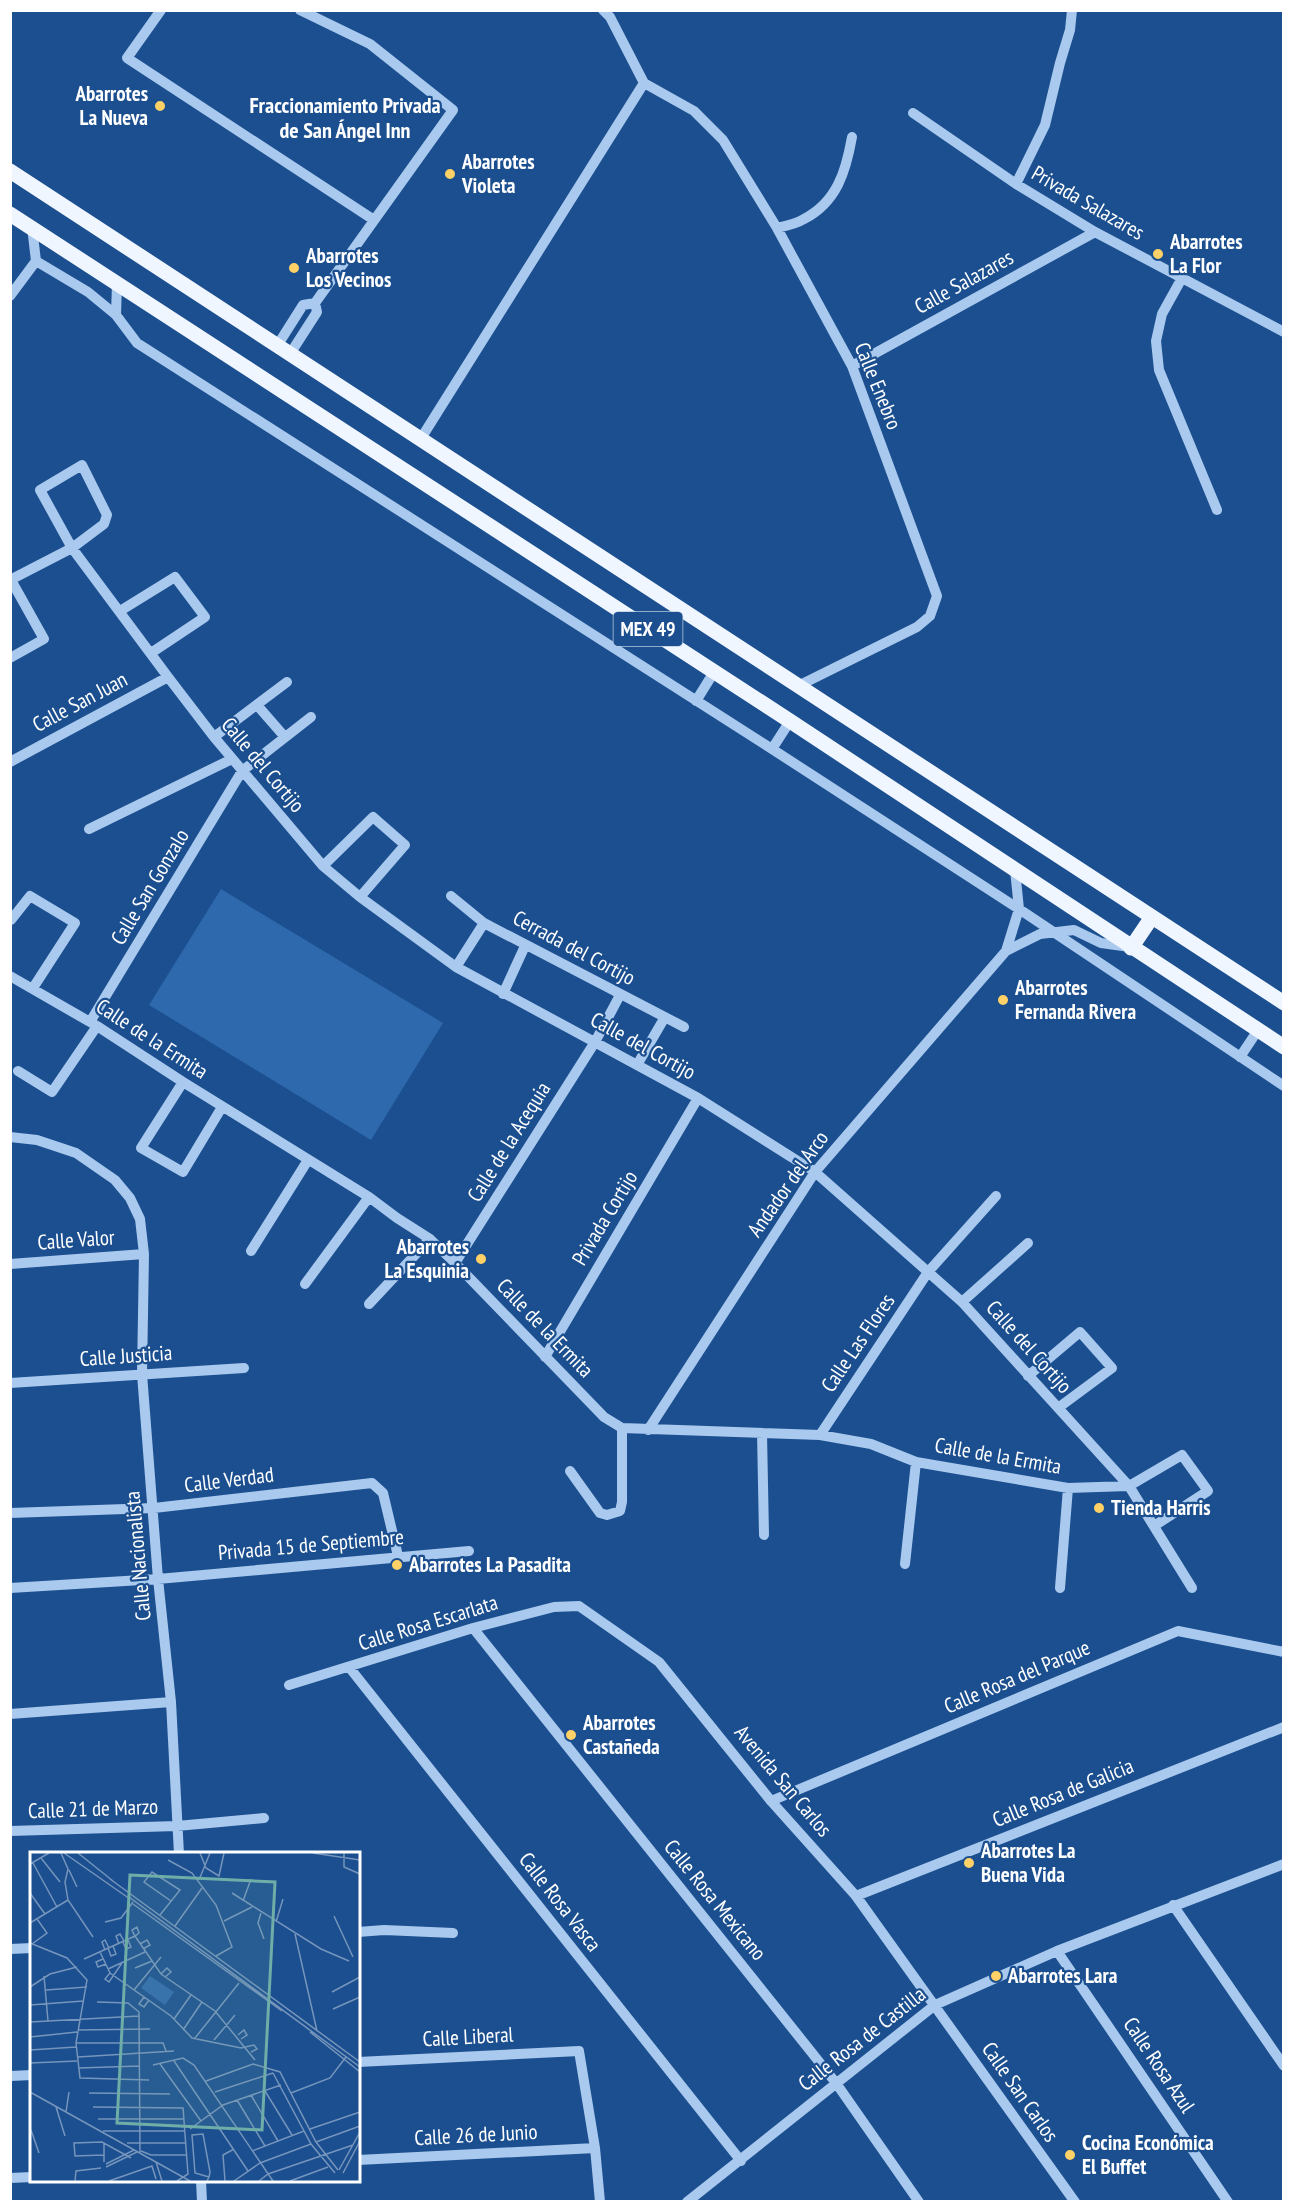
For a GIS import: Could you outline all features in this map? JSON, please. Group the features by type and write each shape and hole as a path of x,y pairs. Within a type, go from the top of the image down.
{"main road":[{"name":"MEX 49","path":"10,171 1284,1003"},
{"name":"MEX 49","path":"10,214 790,721 1284,1047"},
{"path":"1131,948 1152,917"}],"street":[{"path":"161,10 127,58 374,220"},
{"path":"283,350 303,305 315,303 453,110 370,44 300,10"},
{"path":"1016,184 1045,126 1070,30 1072,10"},
{"path":"420,440 644,83 608,13"},
{"name":"Calle Enebro","path":"644,83 694,111 723,140 777,228 852,366 937,596 930,616 917,627 798,686"},
{"name":"Privada Salazares","path":"913,113 1016,184 1095,232 1284,332"},
{"path":"777,228 805,219 832,197 848,162 852,137"},
{"path":"10,296 36,261 32,227"},
{"name":"Calle Salazares","path":"852,366 1095,232"},
{"path":"36,261 88,292 116,315 137,344 772,749 1019,909 1284,1086"},
{"path":"1182,278 1162,314 1156,341 1159,370 1217,510"},
{"path":"116,315 117,283"},
{"path":"283,350 317,312 315,303"},
{"name":"Calle del Cortijo","path":"72,548 104,524 107,514 82,465 40,490 72,548 214,737 323,867 456,967 698,1098 815,1172 962,1302 1129,1486 1191,1588"},
{"path":"10,658 44,639 11,580 72,548"},
{"path":"120,611 176,577 205,616 151,653"},
{"path":"696,701 714,672"},
{"name":"Calle San Juan","path":"10,762 168,677"},
{"path":"214,737 287,682"},
{"path":"257,705 284,736"},
{"name":"Calle San Gonzalo","path":"18,1071 52,1092 242,771 310,717"},
{"path":"772,749 790,721"},
{"path":"89,829 232,759"},
{"path":"323,867 373,817 405,845 360,897"},
{"name":"Andador del Arco","path":"1006,951 1019,909 1015,870"},
{"path":"11,920 30,896 75,923 33,988"},
{"name":"Cerrada del Cortijo","path":"451,896 484,923 684,1027"},
{"path":"456,967 484,923"},
{"name":"Andador del Arco","path":"648,1430 815,1172 1006,951 1040,934 1074,930 1101,943 1131,948"},
{"path":"503,994 525,946"},
{"name":"Calle de la Ermita","path":"10,976 94,1024 222,1107 369,1197 430,1239 604,1417 622,1428 820,1435 871,1444 916,1462 1068,1488 1129,1486"},
{"name":"Calle de la Acequia","path":"455,1263 595,1042 620,995"},
{"path":"637,1065 665,1017"},
{"path":"1240,1057 1258,1030"},
{"path":"183,1082 141,1148 183,1172 222,1107"},
{"name":"Privada Cortijo","path":"545,1357 698,1098"},
{"name":"Calle Nacionalista","path":"10,1137 37,1140 76,1153 115,1180 130,1198 140,1219 144,1254 142,1374 158,1579 171,1702 179,1852"},
{"path":"251,1251 308,1160"},
{"name":"Calle Las Flores","path":"820,1435 928,1272 996,1196"},
{"path":"305,1284 369,1197"},
{"path":"369,1304 430,1239"},
{"path":"962,1302 1028,1243"},
{"name":"Calle Valor","path":"10,1264 144,1254"},
{"path":"1028,1376 1080,1332 1112,1368 1058,1408"},
{"name":"Calle Justicia","path":"10,1383 244,1368"},
{"path":"570,1471 600,1513 607,1515 620,1511 622,1428"},
{"path":"762,1433 764,1535"},
{"path":"1129,1486 1182,1455 1208,1491 1154,1526"},
{"path":"905,1564 916,1462"},
{"name":"Calle Verdad","path":"10,1513 154,1508 372,1483 383,1493 398,1556"},
{"path":"1060,1588 1068,1488"},
{"name":"Privada 15 de Septiembre","path":"10,1588 158,1579 469,1551"},
{"name":"Calle Rosa Escarlata","path":"289,1685 473,1628 554,1607 579,1606"},
{"name":"Avenida San Carlos","path":"579,1606 659,1662 771,1801 856,1896 934,2005"},
{"name":"Calle Rosa Mexicano","path":"473,1628 836,2083 919,2202"},
{"name":"Calle Rosa del Parque","path":"771,1801 1178,1631 1284,1652"},
{"name":"Calle Rosa Vasca","path":"349,1667 741,2161"},
{"path":"10,1714 171,1702"},
{"name":"Calle Rosa de Galicia","path":"856,1896 1284,1727"},
{"name":"Calle 21 de Marzo","path":"10,1831 177,1826 264,1818"},
{"name":"Calle Rosa de Castilla","path":"687,2202 934,2005 1057,1950 1284,1864"},
{"path":"1173,1905 1284,2066"},
{"path":"360,1932 384,1930 453,1933"},
{"path":"10,1949 30,1948"},
{"name":"Calle Rosa Azul","path":"1057,1950 1228,2202"},
{"name":"Calle San Carlos","path":"934,2005 1075,2202"},
{"name":"Calle Liberal","path":"360,2062 579,2051 595,2148"},
{"path":"10,2076 30,2075"},
{"path":"595,2148 600,2202"},
{"name":"Calle 26 de Junio","path":"360,2160 595,2148"},
{"path":"10,2178 30,2177"},
{"path":"201,2182 202,2202"}],"shaded area":[{"path":"221,889 443,1023 371,1140 149,1005"}],"place":[{"name":"Abarrotes La Nueva","path":"160,106"},
{"name":"Abarrotes Violeta","path":"450,174"},
{"name":"Abarrotes La Flor","path":"1158,254"},
{"name":"Abarrotes Los Vecinos","path":"294,268"},
{"name":"Abarrotes Fernanda Rivera","path":"1003,1000"},
{"name":"Abarrotes La Esquinia","path":"481,1259"},
{"name":"Tienda Harris","path":"1099,1508"},
{"name":"Abarrotes La Pasadita","path":"397,1565"},
{"name":"Abarrotes Castañeda","path":"571,1735"},
{"name":"Abarrotes La Buena Vida","path":"969,1863"},
{"name":"Abarrotes Lara","path":"996,1976"},
{"name":"Cocina Económica El Buffet","path":"1070,2155"}],"district":[{"name":"Fraccionamiento Privada de San Ángel Inn","path":"345,118"}]}
